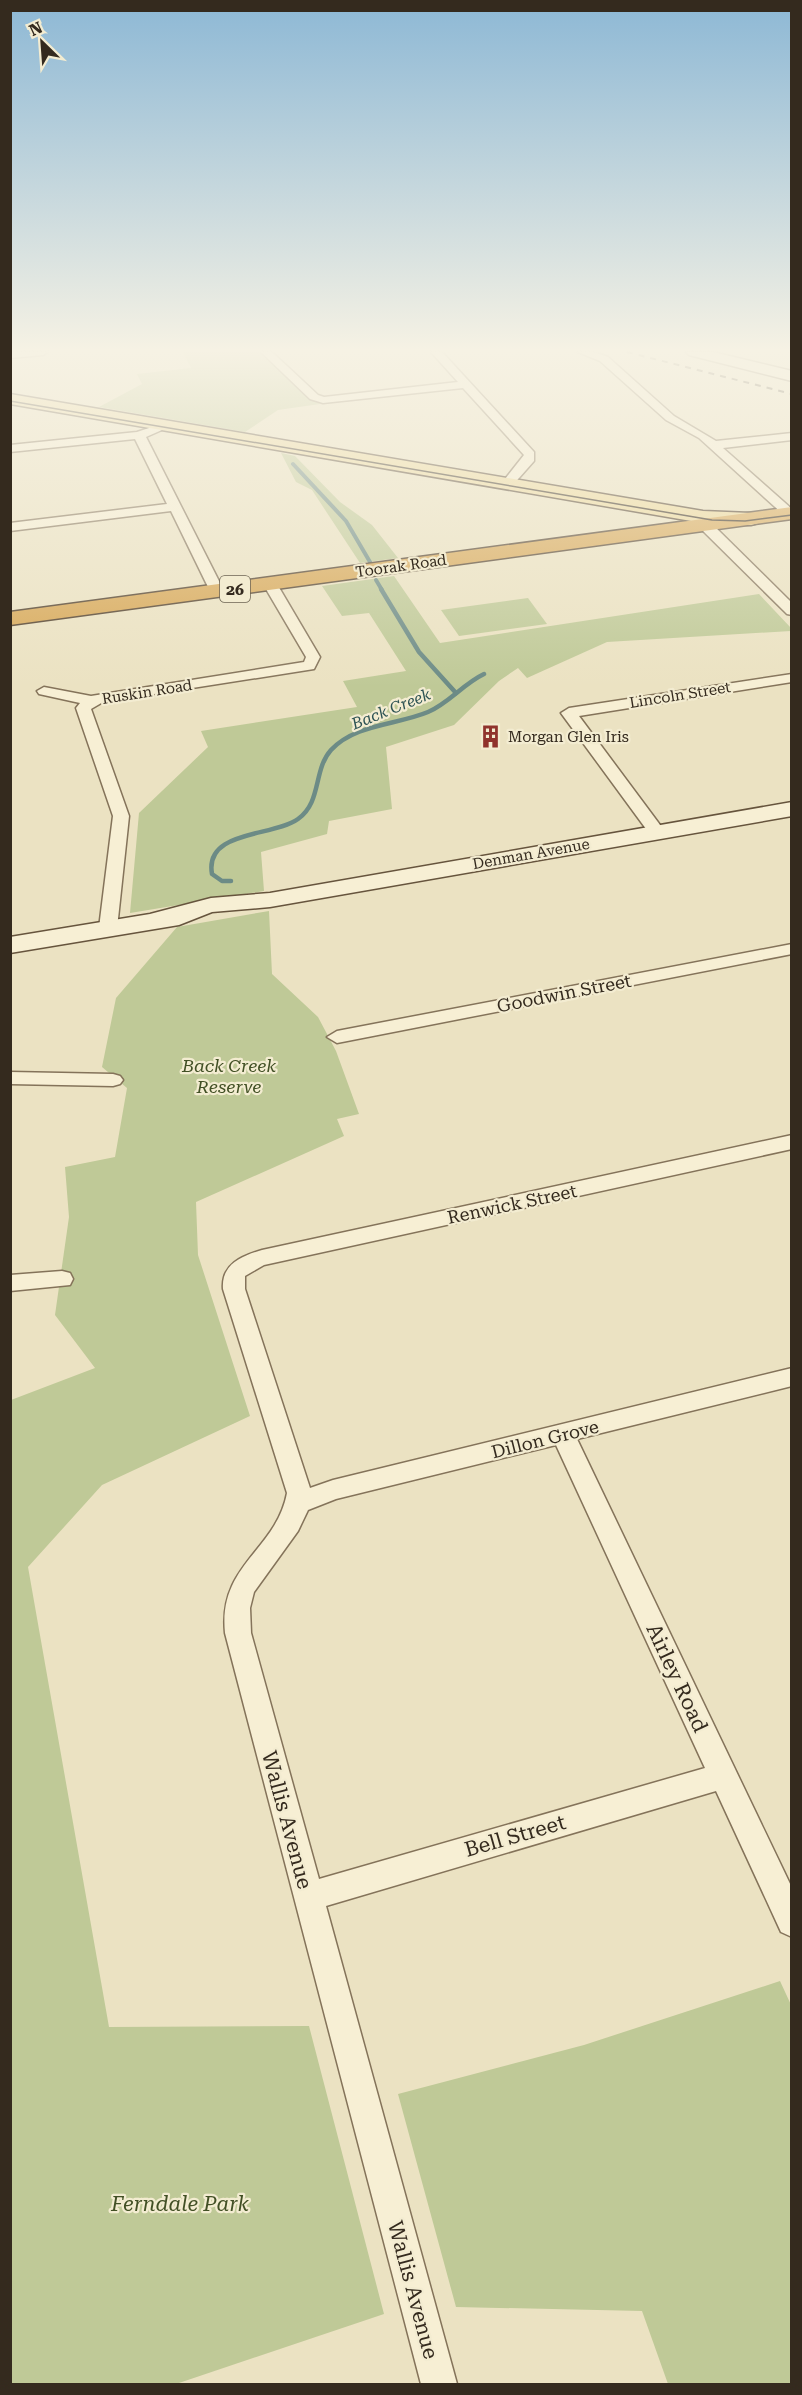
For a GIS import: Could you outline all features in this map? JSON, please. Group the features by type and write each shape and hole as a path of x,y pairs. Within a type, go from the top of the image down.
{"highway":[{"name":"Toorak Road","path":"10,619 270,584 677,521 705,525 790,513"}],"main road":[{"path":"392,464 507,483 677,521 751,519"}],"street":[{"path":"153,464 217,591"},
{"path":"507,483 523,464"},
{"path":"735,464 790,513"},
{"path":"10,526 175,507"},
{"path":"705,525 792,611"},
{"name":"Ruskin Road","path":"108,928 121,816 83,708 91,701 309,666 313,662 313,657 270,584"},
{"name":"Lincoln Street","path":"658,832 570,713 792,678"},
{"path":"44,691 91,701"},
{"name":"Denman Avenue","path":"10,945 159,919 220,913 270,900 792,809"},
{"name":"Goodwin Street","path":"337,1037 792,949"},
{"path":"10,1078 112,1080"},
{"name":"Renwick Street","path":"298,1503 296,1480 234,1289 236,1272 246,1264 262,1258 792,1142"},
{"path":"10,1283 62,1279"},
{"name":"Dillon Grove","path":"298,1503 333,1490 792,1377"},
{"name":"Airley Road","path":"563,1435 792,1922"},
{"name":"Wallis Avenue","path":"298,1503 286,1527 246,1581 237,1606 237,1619 243,1654 439,2385"},
{"name":"Bell Street","path":"308,1897 722,1776"}],"green space":[{"path":"287,464 303,464 340,502 372,525 398,558 360,563 312,490 296,482"},
{"path":"394,576 440,643 759,594 791,628 791,631 607,642 527,678 518,668 499,681 454,725 386,747 392,809 329,821 327,834 261,852 264,891 130,913 139,813 208,747 201,731 357,707 343,681 406,671 369,613 342,616 322,586"},
{"path":"528,598 547,624 459,636 441,610"},
{"name":"Ferndale Park","path":"269,911 272,974 318,1017 336,1051 359,1114 337,1119 344,1136 196,1202 198,1255 250,1416 102,1485 28,1567 109,2027 309,2026 384,2314 176,2384 11,2384 11,1400 95,1368 55,1315 69,1217 65,1167 115,1157 127,1088 102,1067 116,998 177,927"},
{"path":"780,1981 792,2007 791,2384 668,2384 642,2311 456,2307 398,2094 584,2045"}],"waterway":[{"name":"Back Creek","path":"293,464 346,521 370,562"},
{"name":"Back Creek","path":"376,580 382,590"},
{"name":"Back Creek","path":"381,589 419,652 456,693"},
{"name":"Back Creek","path":"231,881 222,881 212,874 212,860 219,849 243,837 287,825 306,812 311,804 325,758 341,741 364,730 428,712 443,704 484,674"}],"tram line":[{"path":"380,464 712,520 745,521 792,515"}],"place":[{"name":"Morgan Glen Iris","path":"490,737"}],"park label":[{"name":"Back Creek Reserve","path":"229,1075"}]}
